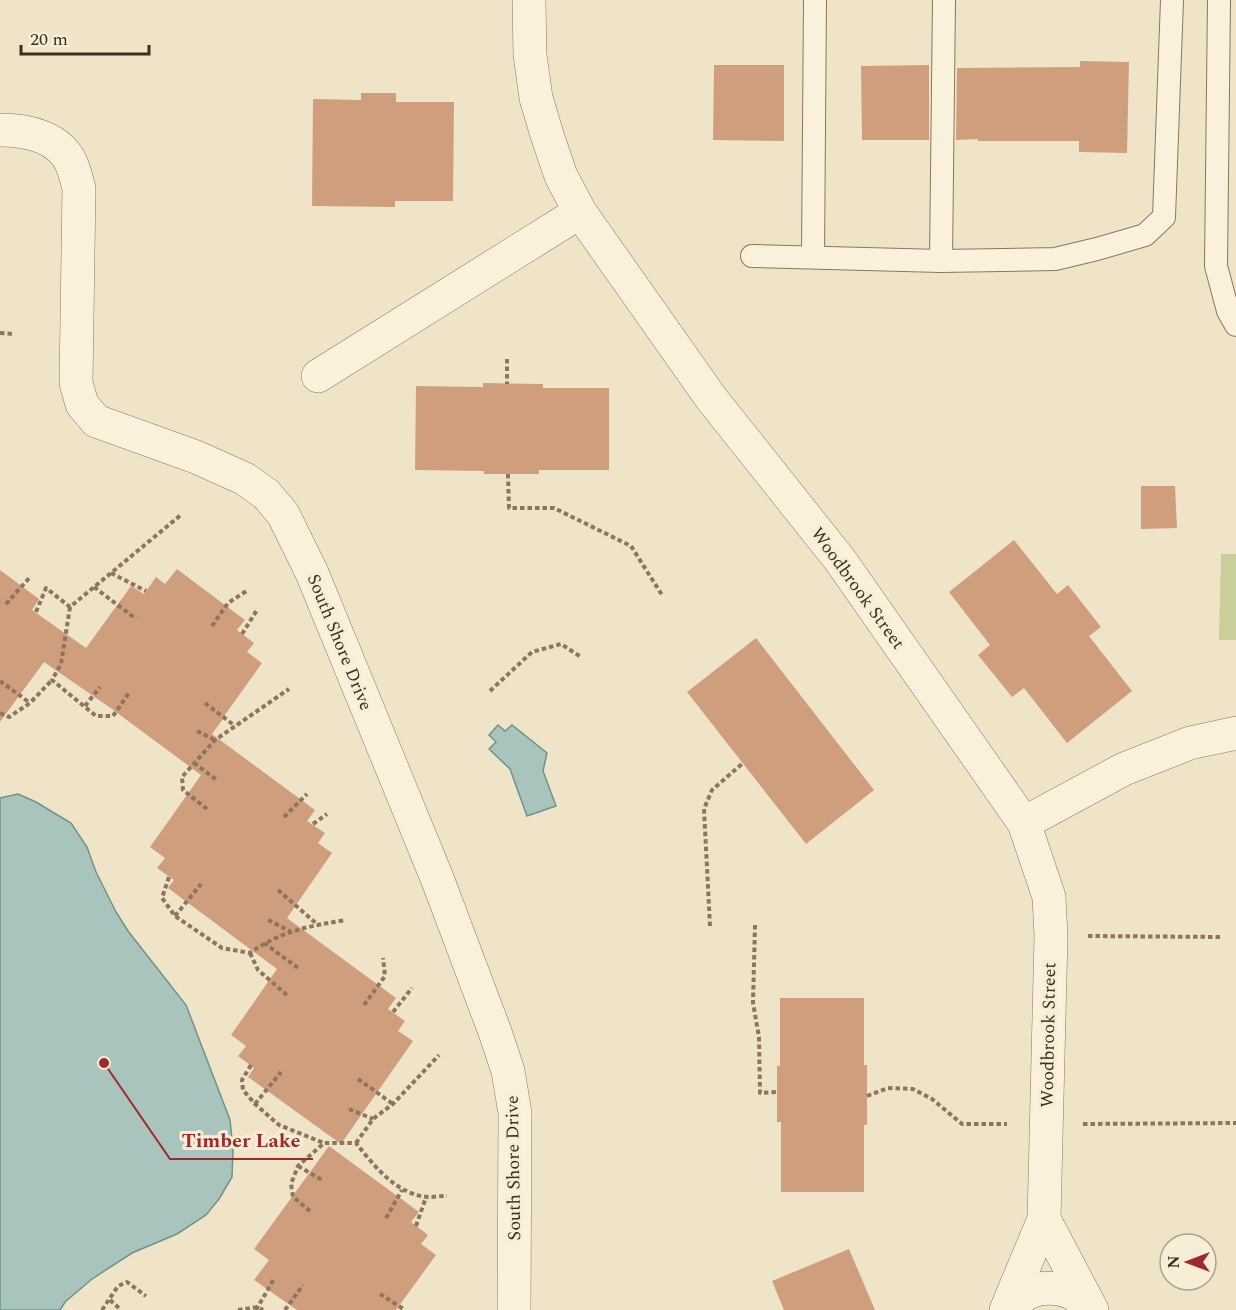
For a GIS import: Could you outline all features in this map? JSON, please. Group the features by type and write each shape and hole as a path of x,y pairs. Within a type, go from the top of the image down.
{"street":[{"name":"Woodbrook Street","path":"529,0 530,55 536,98 561,176 580,212 711,398 840,560 1024,823 1048,897 1051,936 1044,1219 1007,1310"},
{"name":"South Shore Drive","path":"0,130 32,133 56,144 72,163 79,188 76,383 82,404 96,421 196,457 245,479 266,494 283,514 312,573 437,878 508,1071 515,1113 514,1310"},
{"path":"318,376 580,212"},
{"path":"1024,823 1124,769 1190,743 1236,733"},
{"name":"Woodbrook Street","path":"1044,1219 1091,1310"},
{"path":"1007,1310 1032,1291 1047,1288 1066,1290 1079,1298 1091,1310"}],"lane":[{"path":"813,257 816,0"},
{"path":"941,261 944,0"},
{"path":"752,256 941,261 1055,259 1145,235 1164,217 1172,0"},
{"path":"1219,0 1216,266 1228,311 1236,325"}],"path":[{"path":"0,333 13,333"},
{"path":"507,359 507,384"},
{"path":"508,474 509,508 554,508 631,546 663,595"},
{"path":"0,713 9,717 30,703 52,680 61,664 70,607 182,514"},
{"path":"111,573 146,591"},
{"path":"6,604 31,576"},
{"path":"94,587 136,619"},
{"path":"36,612 46,588 70,607"},
{"path":"212,626 228,603 248,590"},
{"path":"242,634 257,610"},
{"path":"490,691 532,652 561,644 581,657"},
{"path":"52,680 96,716 113,716 129,693"},
{"path":"0,681 30,703"},
{"path":"85,706 100,687"},
{"path":"207,808 183,790 182,777 215,740 289,689"},
{"path":"205,703 235,726"},
{"path":"197,731 215,740"},
{"path":"194,763 217,780"},
{"path":"710,926 704,808 712,790 743,763"},
{"path":"284,817 307,795"},
{"path":"313,824 327,814"},
{"path":"170,877 162,898 175,916 222,948 250,953 264,943 290,931 346,920"},
{"path":"175,916 201,884"},
{"path":"278,890 318,925"},
{"path":"268,920 290,931"},
{"path":"754,925 753,1003 759,1037 760,1093 777,1092"},
{"path":"1051,936 1222,937"},
{"path":"264,943 298,968"},
{"path":"250,953 258,970 288,996"},
{"path":"364,1005 385,976 383,958"},
{"path":"393,1012 412,988"},
{"path":"356,1143 374,1119 393,1104 439,1055"},
{"path":"251,1065 242,1080 243,1090 279,1125 324,1143 356,1143"},
{"path":"255,1104 281,1072"},
{"path":"358,1079 393,1104"},
{"path":"349,1109 374,1119"},
{"path":"310,1211 293,1197 291,1184 298,1166 324,1143"},
{"path":"356,1143 373,1165 402,1190 426,1197 447,1196"},
{"path":"298,1166 322,1180"},
{"path":"386,1218 402,1190"},
{"path":"416,1226 426,1197"},
{"path":"257,1308 274,1280"},
{"path":"102,1310 118,1286 127,1282 146,1296"},
{"path":"285,1310 303,1285"},
{"path":"380,1294 405,1310"},
{"path":"110,1300 121,1310"},
{"path":"238,1310 257,1308 263,1310"}],"green space":[{"path":"1221,554 1236,554 1236,640 1219,640"}],"water":[{"path":"498,725 505,731 512,725 547,753 543,771 556,806 527,816 510,769 489,749 496,742 489,735"},
{"path":"18,794 71,823 87,847 96,872 128,931 186,1005 230,1120 233,1149 232,1177 206,1215 177,1234 132,1253 92,1279 65,1302 60,1310 0,1310 0,798"}],"building":[{"path":"1080,61 1129,62 1127,153 1079,152 1079,141 956,140 957,68 1080,67"},
{"path":"714,65 784,65 784,141 713,140"},
{"path":"929,65 929,140 862,140 861,66"},
{"path":"361,93 396,93 396,102 454,102 453,201 395,201 395,207 312,206 313,99 361,100"},
{"path":"483,383 543,384 543,388 609,388 609,470 539,470 539,474 484,474 484,471 415,470 416,386 483,387"},
{"path":"1141,486 1175,486 1177,528 1141,529"},
{"path":"1014,540 1057,594 1068,585 1101,627 1089,636 1132,691 1067,743 1024,688 1012,697 978,655 990,645 949,592"},
{"path":"177,569 245,620 237,630 254,643 247,652 262,663 212,734 315,810 307,821 325,833 318,843 332,853 287,918 396,998 388,1009 405,1021 398,1031 413,1041 341,1144 248,1077 254,1068 238,1056 246,1046 231,1035 277,969 168,888 174,880 157,868 165,858 150,847 201,775 44,662 0,722 0,570 39,599 32,610 86,648 131,586 144,594 156,577 165,584"},
{"path":"756,638 874,790 806,844 687,692"},
{"path":"780,998 864,998 867,1125 864,1125 864,1192 781,1192 781,1122 777,1122"},
{"path":"329,1146 419,1212 411,1222 428,1235 421,1244 436,1255 396,1310 297,1310 254,1280 269,1260 254,1249"},
{"path":"849,1249 875,1310 784,1310 772,1281"}],"place":[{"name":"Timber Lake","path":"104,1063"}]}
